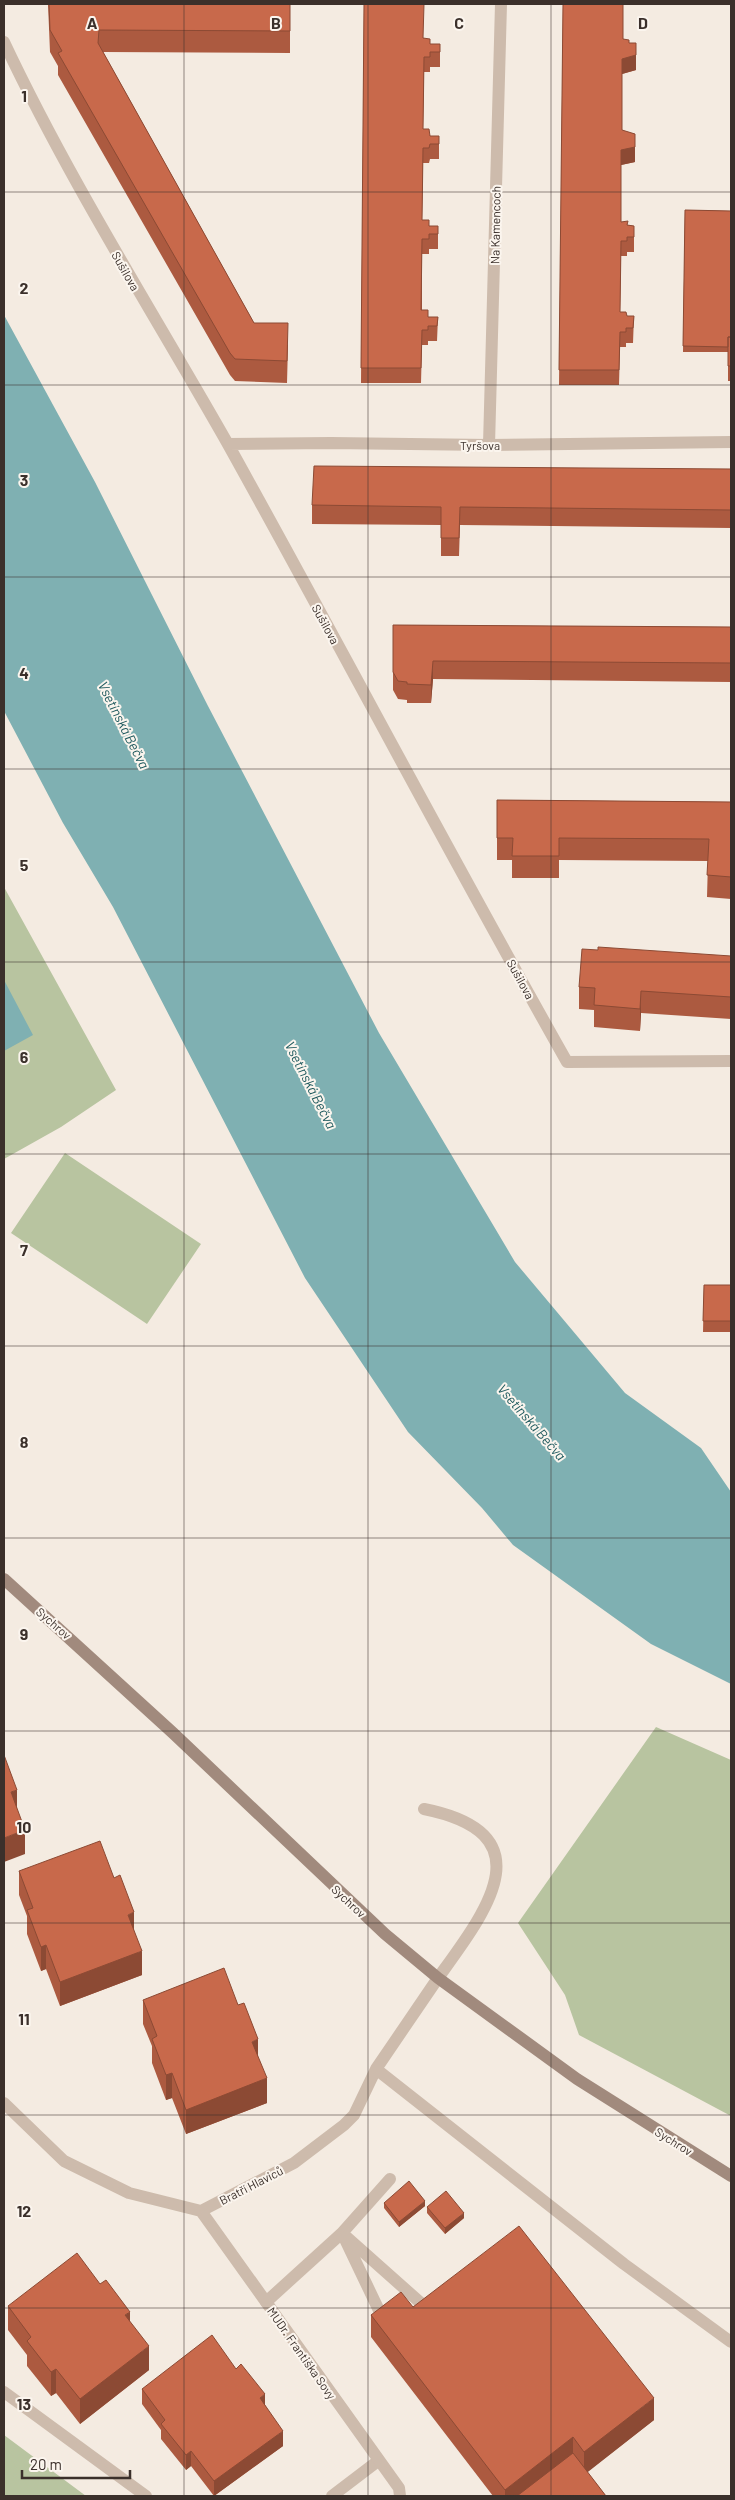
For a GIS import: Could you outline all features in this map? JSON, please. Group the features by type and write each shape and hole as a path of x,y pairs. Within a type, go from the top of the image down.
{"street":[{"name":"Na Kamencoch","path":"490,445 501,4"},
{"name":"Sušilova","path":"4,42 32,101 102,230 228,444 567,1062 731,1061"},
{"name":"Tyršova","path":"228,444 490,445 731,442"},
{"name":"Sychrov","path":"4,1579 166,1726 385,1934 438,1978 577,2079 731,2176"},
{"name":"Bratří Hlaviců","path":"201,2211 294,2163 344,2125 354,2115 376,2069 486,1910 494,1890 496,1874 494,1856 488,1840 478,1829 466,1821 449,1814 424,1809"},
{"path":"376,2069 624,2264 731,2342"},
{"path":"4,2103 64,2161 129,2192 201,2211"},
{"path":"266,2302 342,2233 390,2179"},
{"name":"MUDr. Františka Sovy","path":"201,2211 399,2488 400,2496"},
{"path":"342,2233 432,2314"},
{"path":"342,2233 386,2325"},
{"path":"4,2392 146,2496"},
{"path":"332,2496 378,2461"}],"green space":[{"path":"4,887 116,1090 61,1127 4,1159"},
{"path":"65,1153 201,1244 147,1324 11,1233"},
{"path":"656,1727 731,1760 731,2116 579,2035 565,1995 518,1923"},
{"path":"4,2435 86,2496 4,2496"}],"water":[{"name":"Vsetínská Bečva","path":"4,315 95,482 208,706 379,1033 515,1262 625,1393 701,1448 731,1492 731,1684 651,1644 513,1545 482,1508 408,1432 305,1278 113,907 63,823 4,711"},
{"path":"4,980 33,1035 4,1051"}],"building":[{"path":"49,4 290,4 290,31 99,30 98,43 254,323 288,323 287,361 235,359 230,353 58,53 62,51 50,30"},
{"path":"364,4 424,4 423,38 430,39 430,44 440,44 440,52 430,52 430,57 424,57 423,129 429,129 430,136 439,136 439,144 430,144 429,148 423,148 422,220 429,220 429,226 438,226 438,234 429,234 429,239 422,239 421,310 428,310 428,317 438,317 437,326 428,326 428,330 422,330 421,368 361,368"},
{"path":"563,4 623,4 623,39 629,40 629,43 636,43 636,55 622,59 622,130 635,134 635,147 621,150 621,222 628,221 627,225 634,226 634,237 627,237 627,241 621,241 620,312 626,312 627,316 634,316 633,328 626,328 626,332 620,332 619,370 559,370"},
{"path":"685,210 731,211 731,337 728,337 728,347 683,346"},
{"path":"728,337 731,337 731,366 728,366"},
{"path":"314,466 731,469 731,510 460,507 459,538 441,538 441,507 312,505"},
{"path":"393,625 731,627 731,663 433,661 431,685 407,684 407,682 398,681 393,672"},
{"path":"497,800 731,802 731,877 707,875 709,839 559,838 559,856 512,856 513,838 497,838"},
{"path":"598,947 731,956 731,997 641,991 640,1009 594,1005 595,988 579,987 582,949 598,950"},
{"path":"704,1285 731,1285 731,1321 703,1321"},
{"path":"4,1755 17,1790 11,1792 25,1830 4,1838"},
{"path":"100,1841 114,1878 120,1875 134,1912 128,1915 142,1951 60,1982 46,1945 41,1947 27,1910 33,1908 19,1871"},
{"path":"224,1968 238,2005 244,2003 258,2039 252,2042 267,2078 186,2110 172,2073 166,2075 152,2039 157,2036 143,2000"},
{"path":"409,2181 425,2201 399,2222 384,2203"},
{"path":"446,2191 464,2213 445,2228 427,2207"},
{"path":"519,2226 654,2398 584,2452 573,2437 505,2490 371,2315 401,2292 413,2307"},
{"path":"77,2253 100,2284 106,2280 130,2312 125,2315 149,2346 80,2399 56,2369 51,2372 27,2341 31,2337 8,2306"},
{"path":"212,2335 236,2369 241,2364 265,2394 260,2398 283,2431 214,2481 191,2451 186,2455 161,2424 165,2420 142,2389"},
{"path":"573,2453 606,2496 517,2496"}]}
